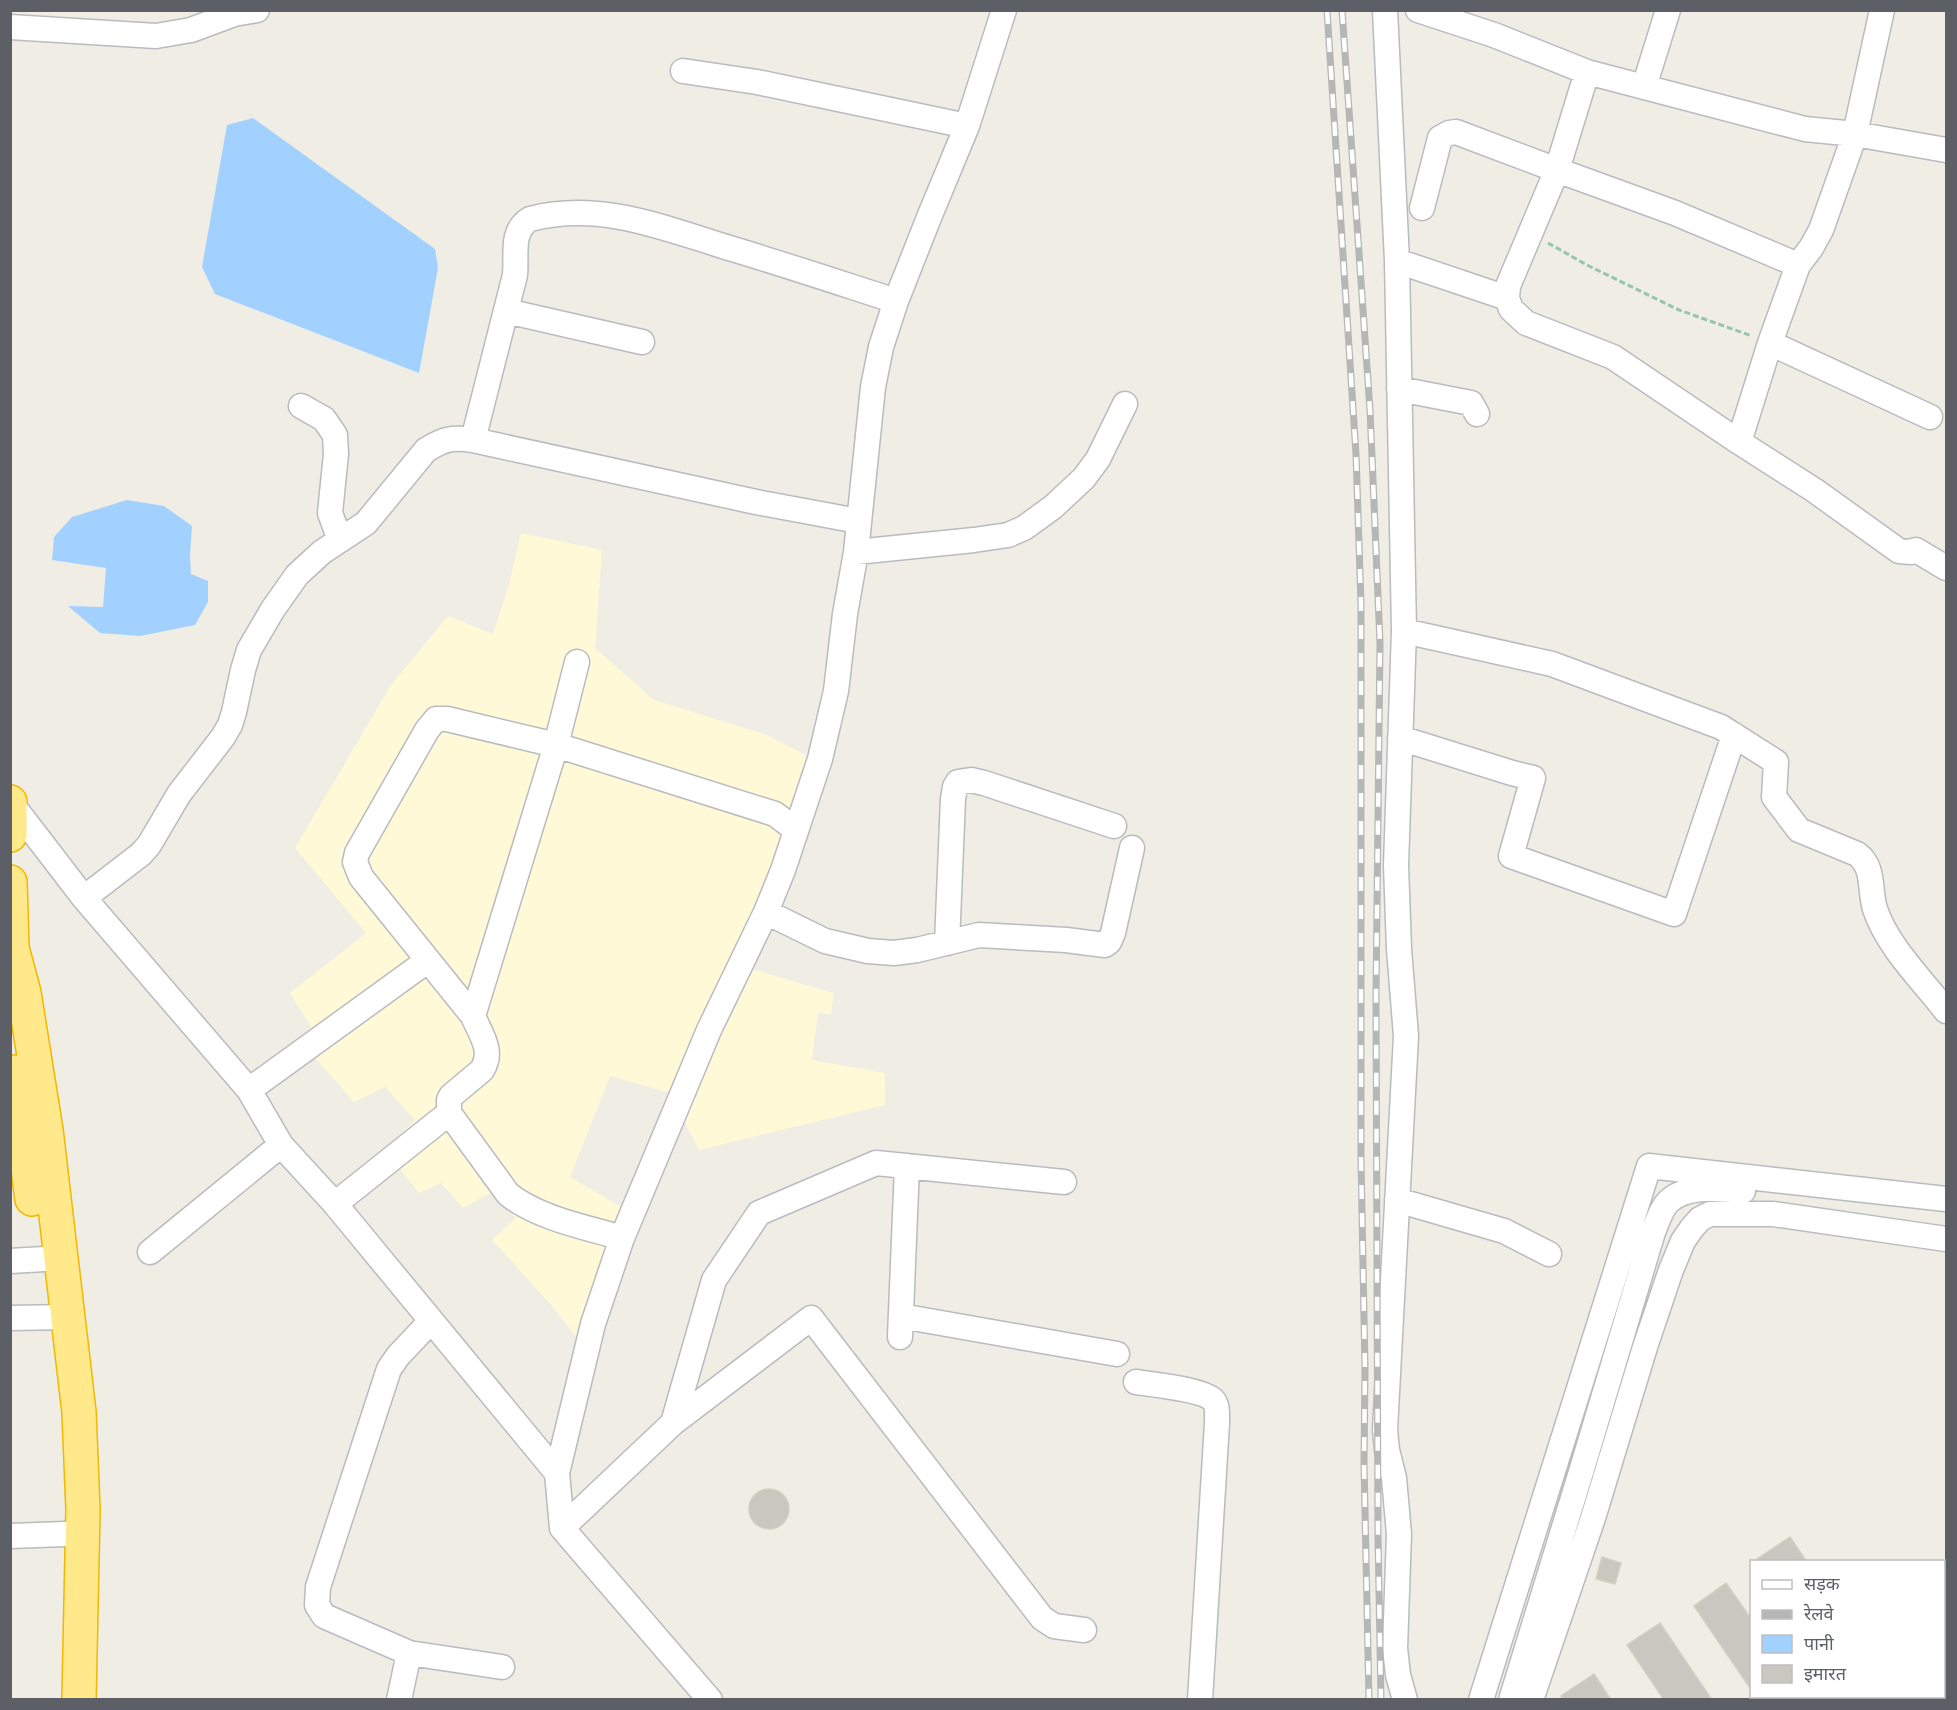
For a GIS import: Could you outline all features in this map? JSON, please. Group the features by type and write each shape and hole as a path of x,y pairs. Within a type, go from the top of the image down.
{"highway":[{"path":"10,835 11,803"},
{"path":"10,882 11,953 17,993 46,1130 38,1260"},
{"path":"10,1034 38,1260 59,1317 79,1412 83,1509 79,1700"},
{"path":"59,1317 66,1480 60,1700"}],"street":[{"path":"10,27 149,36 191,30 214,16 257,10"},
{"path":"710,1700 562,1528 556,1473 593,1324 622,1238 709,1030 766,912 783,870 820,759 836,692 845,615 856,552 876,366 896,301 967,126 1005,10"},
{"path":"1385,10 1397,261 1404,631 1396,865 1399,949 1406,1036 1385,1430 1387,1450 1395,1478 1399,1533 1395,1648 1398,1675 1405,1700"},
{"path":"1418,10 1494,35 1587,72 1804,129 1855,134 1947,150"},
{"path":"1644,87 1668,10"},
{"path":"1739,442 1798,264 1821,230 1855,134 1882,10"},
{"path":"682,71 757,82 967,126"},
{"path":"1587,72 1557,170 1508,286 1507,298 1511,309 1526,323 1613,357 1814,490 1899,551 1916,550 1947,567"},
{"path":"1422,208 1440,138 1456,132 1675,213 1798,264"},
{"path":"472,440 515,275 517,262 515,240 522,223 539,217 589,212 637,219 896,301"},
{"path":"1397,261 1507,298"},
{"path":"506,311 642,342"},
{"path":"1770,343 1929,417"},
{"path":"1399,389 1471,403 1477,414"},
{"path":"856,552 974,540 1008,535 1024,528 1053,507 1084,478 1098,459 1125,404"},
{"path":"302,406 324,419 335,435 336,454 330,513 340,540"},
{"path":"84,898 135,861 149,845 179,794 223,737 230,725 249,650 273,609 305,566 366,523 426,450 446,439 472,440 756,502 858,521"},
{"path":"1404,631 1552,664 1721,727 1776,762 1774,798 1799,830 1864,859 1870,876 1875,908 1886,931 1895,947 1947,1011"},
{"path":"473,1016 556,745 577,662"},
{"path":"622,1238 534,1211 520,1204 508,1194 449,1113 448,1106 451,1096 482,1070 489,1054 473,1016 361,878 355,861 357,853 427,730 436,719 447,718 556,745 775,814 796,830"},
{"path":"1400,738 1533,778 1511,856 1674,915 1734,735"},
{"path":"947,943 953,799 958,782 971,780 984,783 1114,826"},
{"path":"11,803 84,898 249,1090 282,1145 335,1204 556,1473"},
{"path":"766,912 825,941 868,951 894,953 916,950 979,935 1066,940 1105,945 1113,933 1132,848"},
{"path":"249,1090 427,961"},
{"path":"335,1204 449,1113"},
{"path":"150,1252 282,1145"},
{"path":"673,1423 714,1280 759,1213 876,1163 1064,1182"},
{"path":"907,1166 901,1327 1117,1354"},
{"path":"1482,1700 1649,1166 1947,1199"},
{"path":"1511,1700 1653,1232 1666,1203 1685,1192 1715,1189 1857,1201 1947,1214"},
{"path":"1397,1200 1504,1230 1549,1254"},
{"path":"1531,1700 1593,1518 1671,1270 1683,1241 1700,1219 1710,1214 1773,1214 1947,1239"},
{"path":"10,1318 59,1317"},
{"path":"562,1528 673,1423 811,1318 1042,1618 1054,1626 1084,1630"},
{"path":"431,1321 398,1356 389,1369 380,1390 318,1587 317,1605 324,1617 409,1653 502,1667"},
{"path":"1136,1382 1176,1388 1207,1396 1216,1406 1217,1423 1200,1700"},
{"path":"10,1536 65,1534"},
{"path":"399,1700 409,1653"}],"path":[{"path":"1531,234 1587,265 1679,310 1770,343"}],"shaded area":[{"path":"521,533 602,550 595,648 654,700 767,735 811,758 769,895 735,964 834,993 831,1014 818,1013 812,1060 885,1073 885,1105 699,1150 670,1093 610,1076 570,1177 621,1207 578,1339 552,1306 492,1240 516,1218 491,1193 463,1208 441,1183 419,1193 385,1151 415,1120 385,1087 354,1102 311,1053 321,1043 290,993 366,933 295,848 391,685 448,616 493,634 509,584"}],"water":[{"path":"253,118 435,249 438,268 419,373 215,294 202,267 227,125"},
{"path":"127,500 164,506 192,526 191,574 208,581 208,602 195,625 140,636 100,633 68,606 103,607 106,568 52,560 54,537 72,517"}],"building":[{"path":"769,1489 783,1495 789,1509 783,1523 769,1529 755,1523 749,1509 755,1495"},
{"path":"1790,1537 1806,1560 1758,1560"},
{"path":"1602,1557 1621,1563 1615,1584 1596,1579"},
{"path":"1726,1583 1750,1617 1750,1688 1694,1606"},
{"path":"1660,1623 1712,1700 1664,1700 1627,1645"},
{"path":"1594,1674 1611,1700 1563,1700 1561,1696"},
{"path":"1756,1698 1804,1698 1805,1700 1757,1700"},
{"path":"1851,1698 1899,1698 1900,1700 1852,1700"}],"railway":[{"path":"1327,10 1356,454 1361,604 1361,1160 1369,1700"},
{"path":"1342,10 1370,410 1380,643 1376,996 1378,1536 1381,1700"}]}
